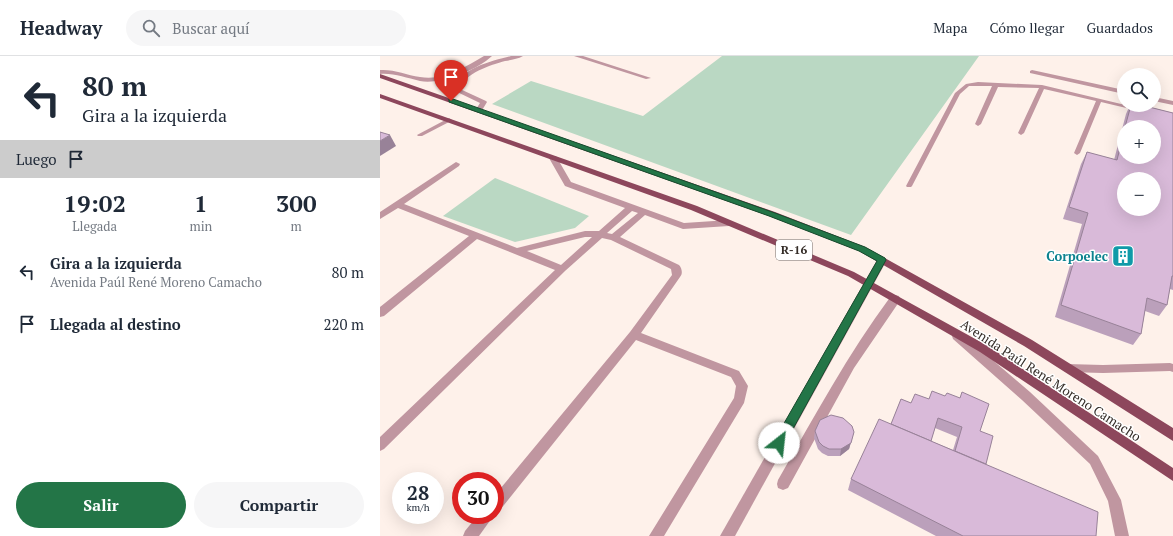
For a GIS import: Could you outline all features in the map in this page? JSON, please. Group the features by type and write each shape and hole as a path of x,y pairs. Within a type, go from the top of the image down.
{"main road":[{"name":"Avenida Paúl René Moreno Camacho","path":"380,76 772,214 862,249 1028,343 1173,435"},
{"name":"Avenida Paúl René Moreno Camacho","path":"380,96 694,208 851,274 984,349 1173,475"}],"street":[{"path":"380,72 393,72 420,80 430,80 447,77 464,70 489,56"},
{"path":"479,111 484,102 456,89 460,82 472,73 497,60 520,56"},
{"path":"577,56 648,78"},
{"path":"464,70 472,73"},
{"path":"1032,72 1117,90"},
{"path":"1161,100 1173,103"},
{"path":"554,158 568,184 683,226 729,223"},
{"path":"380,216 456,164"},
{"path":"397,204 562,269"},
{"path":"380,445 562,269 631,207"},
{"path":"614,238 644,212"},
{"path":"504,494 634,335 670,287 677,275 676,267 614,238 600,234 585,234 530,247 518,252"},
{"path":"380,313 476,235"},
{"path":"727,536 882,260"},
{"path":"783,484 848,370 882,315 895,299"},
{"path":"951,331 1026,396 1094,460 1114,500 1122,536"},
{"path":"634,335 735,374 742,386 740,399 656,536"},
{"path":"470,536 480,524"}],"lane":[{"path":"978,124 996,84"},
{"path":"908,186 958,93 968,86 996,84 1042,87 1117,104"},
{"path":"1020,133 1042,87"},
{"path":"1077,153 1099,100"},
{"path":"420,135 449,120"},
{"path":"1067,368 1103,369 1172,367"}],"green space":[{"path":"722,56 979,56 851,235 492,104 531,81 643,116"},
{"path":"495,178 589,216 575,228 515,242 443,216"}],"building":[{"name":"Corpoelec","path":"1161,110 1173,113 1173,276 1167,305 1147,298 1141,334 1061,305 1088,213 1069,207 1087,152 1117,160 1117,164 1161,164 1161,120 1127,120 1129,112 1161,112"},
{"path":"380,132 390,135 380,141"},
{"path":"932,391 945,396 947,393 960,398 962,392 989,404 980,431 993,436 986,464 955,451 962,427 938,418 931,441 891,424 901,399 911,403 915,394 929,399"},
{"path":"831,415 843,418 852,426 854,432 851,443 841,449 829,449 823,446 819,442 815,431 820,420"},
{"path":"879,419 1098,512 1096,536 963,536 851,479"}],"place":[{"name":"Corpoelec","path":"1123,256"}],"route":[{"path":"451,101 772,214 862,249 882,260 779,443"}]}
